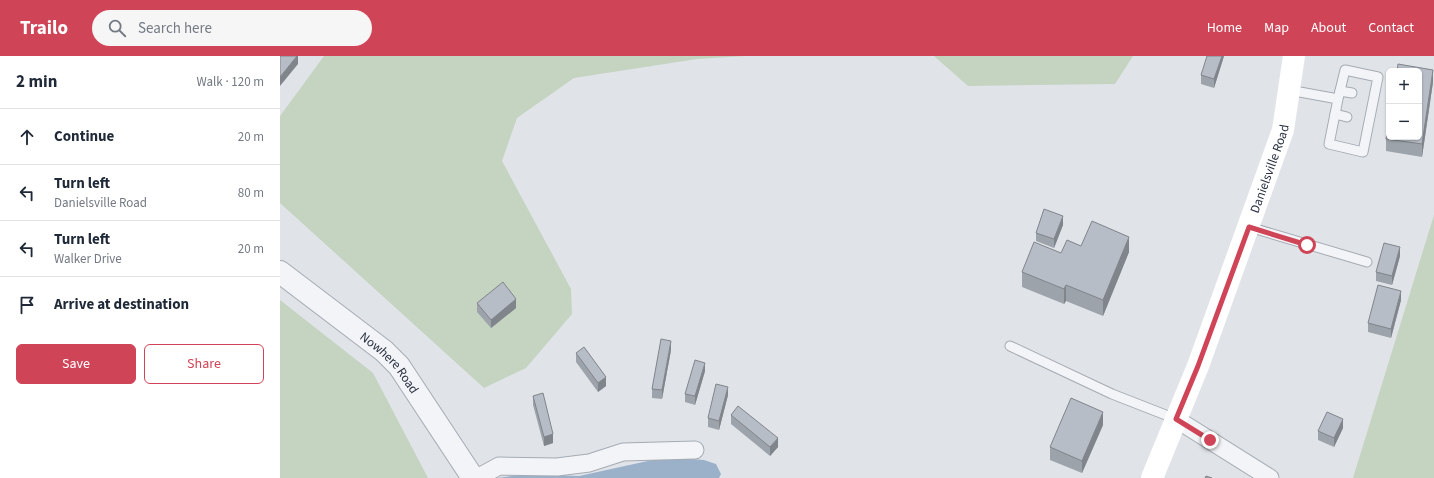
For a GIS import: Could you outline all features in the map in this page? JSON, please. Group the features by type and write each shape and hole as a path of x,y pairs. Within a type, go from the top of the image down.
{"main road":[{"name":"Danielsville Road","path":"1152,478 1198,366 1283,130 1294,56"}],"street":[{"name":"Nowhere Road","path":"280,272 378,346 399,366 473,478"},
{"path":"1176,419 1270,478"},
{"path":"477,478 499,466 557,467 589,463 622,452 695,450"}],"lane":[{"path":"1345,70 1378,77 1371,97 1363,152 1329,144 1339,95 1345,70"},
{"path":"1289,90 1339,95 1352,93"},
{"path":"1335,114 1348,117"},
{"path":"1249,227 1367,262"},
{"path":"1010,346 1112,394 1176,419"}],"green space":[{"path":"324,56 745,56 697,59 574,78 517,118 502,161 571,289 572,314 526,368 484,388 280,203 280,116"},
{"path":"934,56 1133,56 1115,84 968,86"},
{"path":"1434,215 1434,478 1353,478"},
{"path":"280,300 373,373 428,478 280,478"}],"water":[{"path":"666,457 704,460 716,464 721,474 719,478 497,478 525,474 579,476"}],"building":[{"path":"280,56 297,56 280,77"},
{"path":"1207,56 1222,56 1214,79 1201,75"},
{"path":"1398,64 1421,68 1397,68"},
{"path":"1422,68 1433,70 1422,144 1393,140 1422,140"},
{"path":"1044,209 1063,216 1054,239 1036,233"},
{"path":"1092,221 1129,237 1103,300 1066,285 1064,289 1022,272 1034,242 1061,253 1067,240 1081,246"},
{"path":"1384,243 1400,247 1392,276 1376,272"},
{"path":"503,282 516,299 491,320 477,303"},
{"path":"1378,285 1401,291 1391,329 1368,323"},
{"path":"661,339 671,341 662,390 652,389"},
{"path":"584,347 606,377 598,383 576,353"},
{"path":"695,360 705,363 695,396 685,394"},
{"path":"716,384 728,387 719,421 708,418"},
{"path":"543,393 553,434 544,437 533,396"},
{"path":"1071,398 1103,412 1082,461 1050,447"},
{"path":"738,406 778,438 770,447 731,415"},
{"path":"1327,412 1343,419 1334,438 1318,431"}],"route":[{"path":"1210,440 1176,419 1198,366 1249,227 1307,245"}]}
